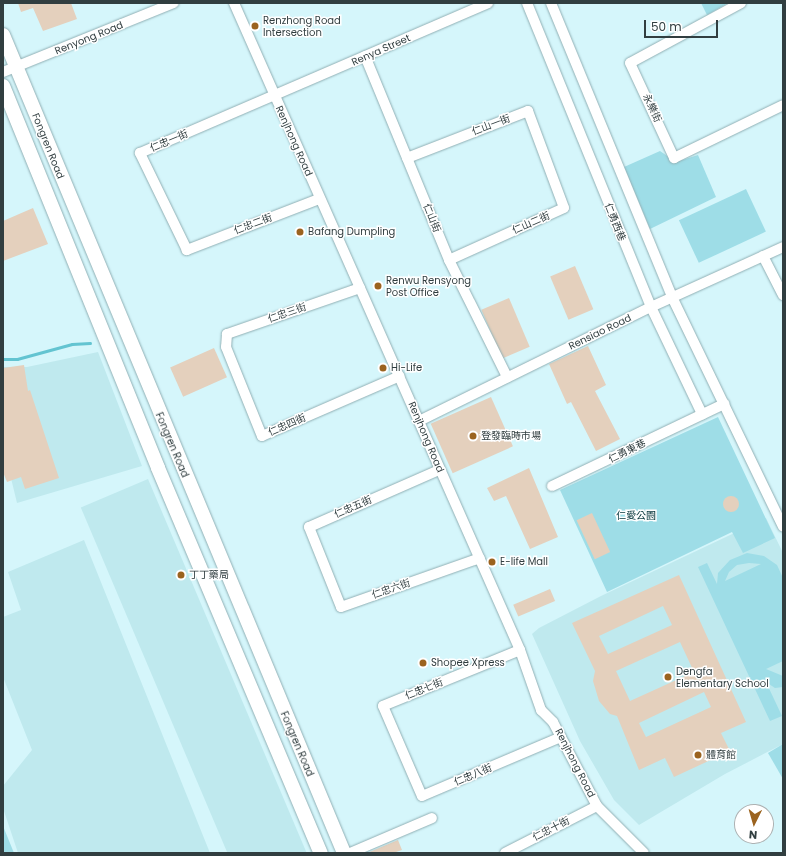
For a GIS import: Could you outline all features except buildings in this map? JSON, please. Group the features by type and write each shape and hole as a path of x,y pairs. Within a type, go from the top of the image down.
{"main road":[{"name":"Fongren Road","path":"3,35 9,70 344,853"},
{"name":"Fongren Road","path":"3,86 6,103 321,853"}],"street":[{"name":"Renyong Road","path":"9,70 174,3"},
{"name":"Renjhong Road","path":"234,3 319,199 400,376 520,650 541,710 553,722 597,806 644,853"},
{"name":"Renya Street","path":"274,97 488,3"},
{"name":"仁勇西巷","path":"527,3 651,307 702,414"},
{"path":"551,3 672,297 783,527"},
{"name":"永樂街","path":"741,3 630,63 674,158 783,104"},
{"name":"仁山街","path":"365,56 450,260 507,377"},
{"name":"仁忠一街","path":"187,250 140,153 274,97"},
{"name":"仁山一街","path":"407,158 528,111 546,158"},
{"name":"仁山二街","path":"450,260 564,208 546,158"},
{"name":"仁忠二街","path":"187,250 319,199"},
{"name":"Rensiao Road","path":"419,420 672,297 783,247"},
{"path":"763,256 783,295"},
{"name":"仁忠三街","path":"226,347 227,334 360,288"},
{"name":"仁忠四街","path":"226,347 262,436 400,376"},
{"path":"702,414 724,404"},
{"name":"仁勇東巷","path":"552,486 702,414"},
{"name":"仁忠五街","path":"326,569 309,527 440,470"},
{"name":"仁忠六街","path":"326,569 341,607 480,558"},
{"name":"仁忠七街","path":"406,760 383,706 520,650"},
{"name":"仁忠八街","path":"406,760 422,796 561,737"},
{"name":"仁忠十街","path":"505,853 597,806"},
{"path":"350,853 432,818"}],"shaded area":[{"path":"98,352 142,466 17,503 3,445 3,367 27,367"},
{"path":"148,479 307,853 227,853 81,508"},
{"name":"Dengfa Elementary School","path":"766,518 783,553 783,744 725,774 639,825 614,800 580,741 532,634 539,628 601,596"},
{"path":"84,540 210,853 18,853 3,808 3,786 32,750 3,677 3,617 21,610 8,572"}],"green space":[{"path":"701,3 728,3 707,15"},
{"path":"660,151 676,162 698,155 716,197 650,229 624,167"},
{"path":"746,189 766,232 699,263 679,220"},
{"name":"仁愛公園","path":"718,417 775,538 743,553 732,532 607,592 560,490"},
{"path":"747,553 764,556 777,565 783,578 783,661 766,669 783,676 783,687 775,688 766,682 782,716 770,721 698,567 707,563 717,584 718,573 730,560","holes":["749,563 761,564 725,581 729,572 737,565"]},
{"path":"783,744 783,779 768,753"},
{"path":"3,826 14,853 3,853"}],"waterway":[{"path":"3,359 17,359 72,344 90,343"}],"place":[{"name":"Renzhong Road Intersection","path":"255,26"},
{"name":"Bafang Dumpling","path":"300,232"},
{"name":"Renwu Rensyong Post Office","path":"378,286"},
{"name":"Hi-Life","path":"383,368"},
{"name":"登發臨時市場","path":"473,436"},
{"name":"E-life Mall","path":"492,562"},
{"name":"丁丁藥局","path":"181,575"},
{"name":"Shopee Xpress","path":"423,663"},
{"name":"Dengfa Elementary School","path":"668,677"},
{"name":"體育館","path":"698,755"}]}
